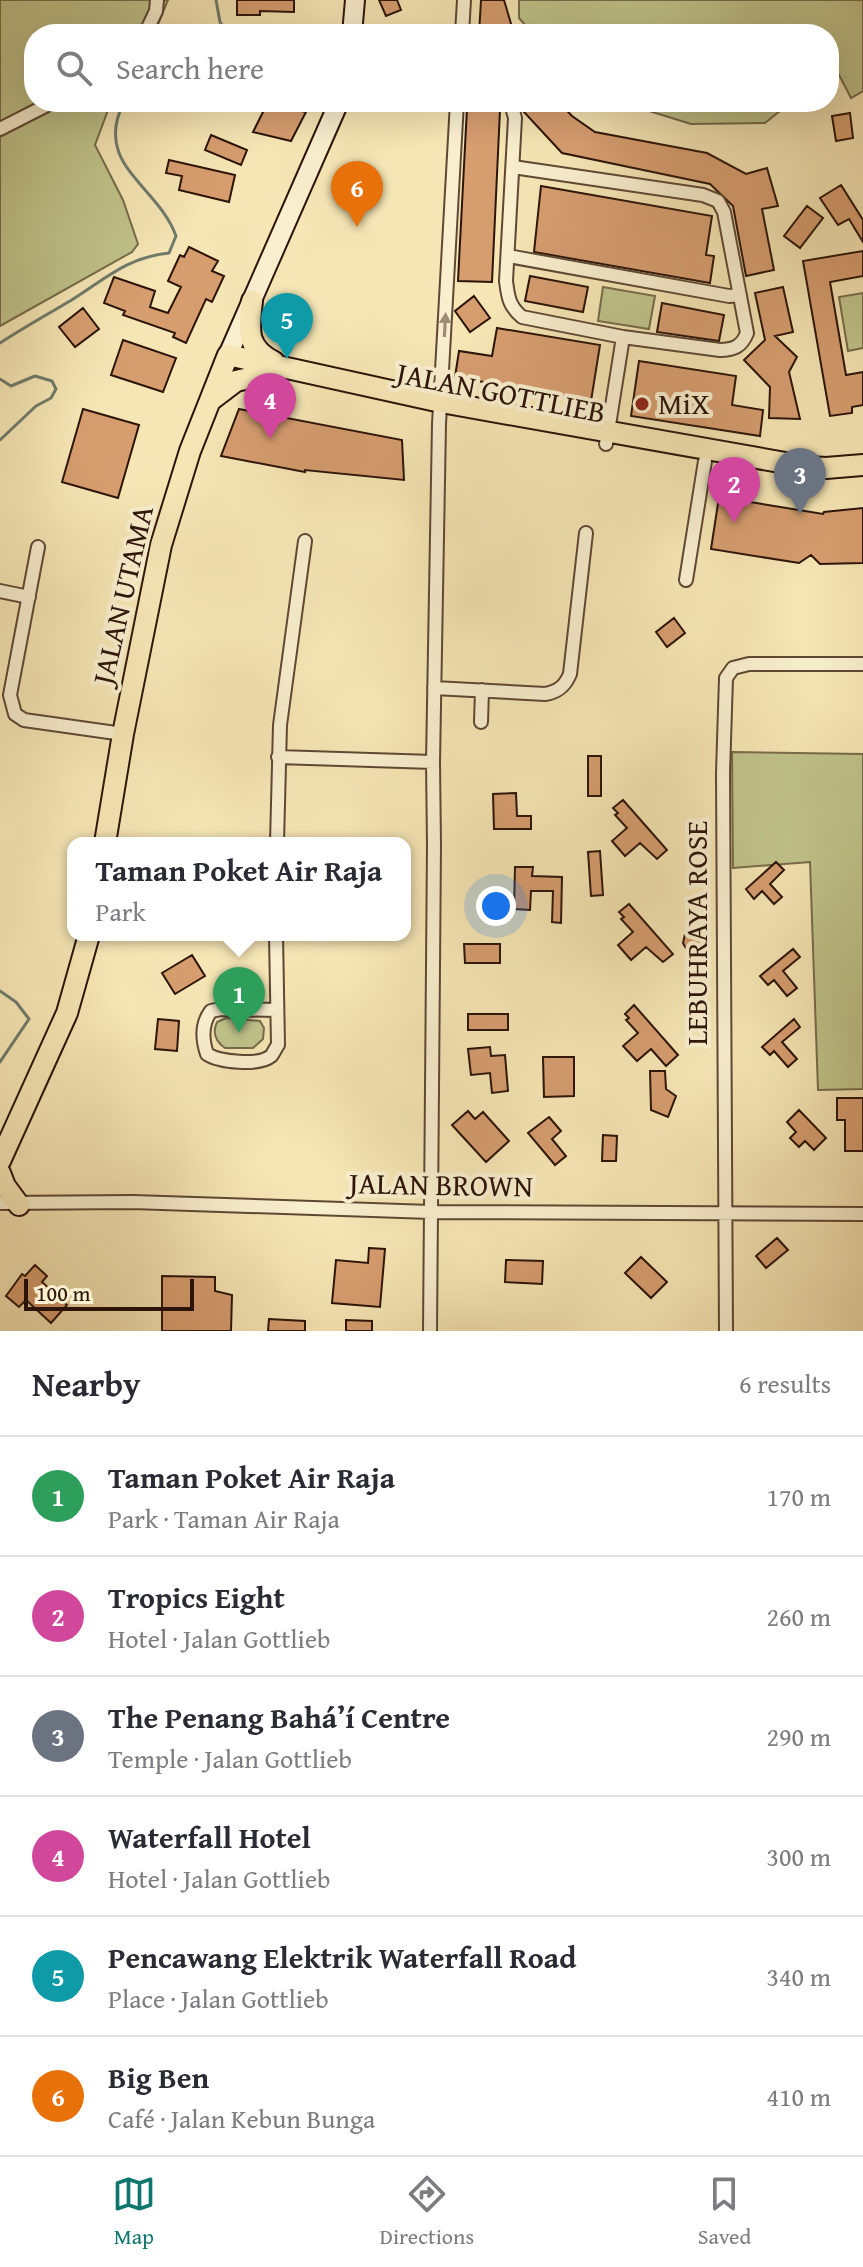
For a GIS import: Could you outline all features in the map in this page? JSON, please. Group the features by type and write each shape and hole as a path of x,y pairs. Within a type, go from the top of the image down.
{"main road":[{"path":"252,301 250,326 253,344 264,357 283,367"},
{"name":"JALAN GOTTLIEB","path":"226,360 283,367 440,408"},
{"name":"JALAN GOTTLIEB","path":"226,360 263,375 606,438 808,467 863,465"},
{"name":"JALAN UTAMA","path":"106,837 161,545 190,451 226,360"},
{"path":"209,402 236,381 263,375"},
{"name":"JALAN GOTTLIEB","path":"606,438 801,480 863,478"},
{"path":"0,1161 67,1013 87,941"},
{"path":"0,1173 8,1192 6,1207"}],"street":[{"path":"150,24 157,0"},
{"path":"353,24 355,0"},
{"path":"463,24 464,0"},
{"path":"0,129 33,112"},
{"path":"226,360 335,112"},
{"path":"430,1331 433,762 440,408 456,112"},
{"path":"513,112 508,256 508,298 513,309 522,317 623,337 720,350 735,348 743,343 747,333 724,212 718,201 711,196 513,167"},
{"path":"508,256 729,296 740,295"},
{"path":"606,438 623,337"},
{"path":"686,580 705,461"},
{"path":"434,688 545,694 555,692 567,681 586,533"},
{"path":"277,837 280,725 305,541"},
{"path":"38,547 10,695 15,714 24,720 123,734"},
{"path":"0,591 29,597"},
{"name":"LEBUHRAYA ROSE","path":"726,1331 723,773 726,678 733,668 749,664 863,664"},
{"path":"481,722 482,690"},
{"path":"278,757 433,762"},
{"path":"276,941 278,1045 272,1055 261,1061 216,1060 207,1054 203,1041 204,1020 211,1011 277,1010"},
{"name":"JALAN BROWN","path":"6,1207 133,1202 431,1212 863,1214"}],"green space":[{"path":"0,0 168,0 158,24 24,24 24,112 107,112 95,145 123,200 138,244 132,252 0,326"},
{"path":"519,0 863,0 863,91 851,98 839,75 839,24 524,24 519,18"},
{"path":"652,112 779,112 765,123 691,124"},
{"path":"603,287 655,296 649,329 598,321"},
{"path":"863,293 863,348 848,351 839,297"},
{"path":"732,752 863,754 863,1089 818,1090 810,862 733,868"},
{"path":"226,1018 260,1021 264,1028 263,1039 253,1048 225,1048 217,1040 215,1030 217,1022"}],"building":[{"path":"237,0 294,0 294,12 260,11 260,15 237,15"},
{"path":"379,0 397,0 401,10 386,16"},
{"path":"481,0 504,0 511,24 480,24"},
{"path":"263,112 306,112 291,141 253,132"},
{"path":"467,112 500,112 492,282 458,281"},
{"path":"524,112 568,112 595,132 707,153 746,174 767,168 778,206 762,209 774,270 746,276 733,206 710,184 562,153"},
{"path":"850,113 853,138 836,141 832,116"},
{"path":"211,135 247,150 241,165 205,150"},
{"path":"169,160 235,175 229,202 179,190 182,176 166,173"},
{"path":"841,185 863,220 863,242 849,219 838,225 820,198"},
{"path":"541,186 712,216 706,255 714,256 710,283 534,252"},
{"path":"807,206 823,218 800,248 784,236"},
{"path":"189,247 218,261 212,271 224,276 212,302 206,299 186,343 173,337 175,333 123,315 125,311 104,303 114,277 155,291 150,307 168,313 181,287 168,281 180,255 184,257"},
{"path":"863,251 863,276 830,282 846,375 863,372 863,405 852,407 852,413 830,416 803,261"},
{"path":"530,276 588,287 583,312 525,301"},
{"path":"783,287 793,332 775,336 797,357 789,372 800,419 769,418 770,387 744,360 765,340 755,293"},
{"path":"474,296 490,318 470,332 455,311"},
{"path":"662,303 724,315 719,341 657,332"},
{"path":"83,308 99,329 75,347 59,327"},
{"path":"497,328 600,345 591,401 455,377 459,351 492,356"},
{"path":"123,340 176,358 163,392 111,375"},
{"path":"639,361 736,376 732,405 763,410 760,436 631,416"},
{"path":"83,409 139,425 118,498 62,482"},
{"path":"239,409 402,440 404,480 305,472 221,456"},
{"path":"719,497 823,514 863,508 863,563 820,564 811,555 799,563 711,549"},
{"path":"674,618 685,633 667,647 656,632"},
{"path":"588,756 601,756 601,796 588,796"},
{"path":"516,793 517,816 531,816 531,829 494,829 493,794"},
{"path":"623,800 667,850 657,859 640,843 625,856 612,841 627,828 613,808"},
{"path":"600,851 603,895 591,896 588,852"},
{"path":"776,862 784,870 770,884 782,897 774,904 762,891 754,899 746,889"},
{"path":"515,867 533,867 532,876 562,877 561,923 552,922 553,891 531,891 530,910 514,909"},
{"path":"629,904 673,954 663,962 646,947 631,960 618,945 633,932 619,912"},
{"path":"691,927 696,934 700,932 706,943 700,962 683,943 686,930"},
{"path":"464,944 500,944 500,963 465,963"},
{"path":"793,949 800,957 783,971 797,988 787,996 774,980 768,985 760,976"},
{"path":"192,955 205,976 175,994 162,973"},
{"path":"634,1005 678,1055 666,1066 651,1049 637,1061 623,1046 638,1033 626,1020 629,1018 625,1014"},
{"path":"468,1014 508,1014 508,1030 468,1030"},
{"path":"158,1019 179,1021 177,1051 155,1049"},
{"path":"794,1019 800,1027 782,1042 797,1059 788,1067 774,1051 770,1055 762,1047"},
{"path":"490,1047 491,1056 505,1055 508,1091 492,1093 490,1073 471,1075 468,1049"},
{"path":"543,1057 574,1057 574,1096 544,1097"},
{"path":"650,1071 665,1071 666,1089 676,1096 668,1117 651,1110"},
{"path":"837,1098 863,1098 863,1151 845,1151 845,1120 837,1120"},
{"path":"799,1110 826,1138 814,1150 805,1141 799,1147 790,1138 796,1132 787,1122"},
{"path":"468,1111 475,1119 483,1112 509,1141 486,1162 452,1125"},
{"path":"549,1117 561,1131 552,1139 566,1156 555,1165 528,1133"},
{"path":"603,1135 617,1136 616,1161 602,1161"},
{"path":"777,1238 788,1250 766,1268 756,1256"},
{"path":"369,1248 385,1249 380,1307 332,1303 336,1260 368,1263"},
{"path":"641,1257 667,1282 651,1298 625,1273"},
{"path":"506,1260 543,1261 542,1284 505,1282"},
{"path":"35,1265 47,1276 42,1282 67,1305 51,1323 26,1300 19,1307 6,1296 22,1274 25,1276"},
{"path":"162,1276 215,1277 215,1291 232,1295 231,1331 162,1331"},
{"path":"269,1319 305,1321 305,1331 268,1331"},
{"path":"346,1320 372,1321 372,1331 346,1331"}],"waterway":[{"path":"216,0 221,24"},
{"path":"0,343 128,264 169,253 176,236 156,202 131,174 116,142 116,124 120,112"},
{"path":"0,379 11,386 35,376 52,381 56,389 51,398 36,406 0,440"},
{"path":"0,991 16,1002 29,1019 0,1062"}],"place":[{"name":"Big Ben","path":"357,227"},
{"name":"Pencawang Elektrik Waterfall Road","path":"287,359"},
{"name":"MiX","path":"642,404"},
{"name":"Waterfall Hotel","path":"270,439"},
{"name":"The Penang Bahá’í Centre","path":"800,514"},
{"name":"Tropics Eight","path":"734,523"},
{"name":"Taman Poket Air Raja","path":"239,1033"}]}
